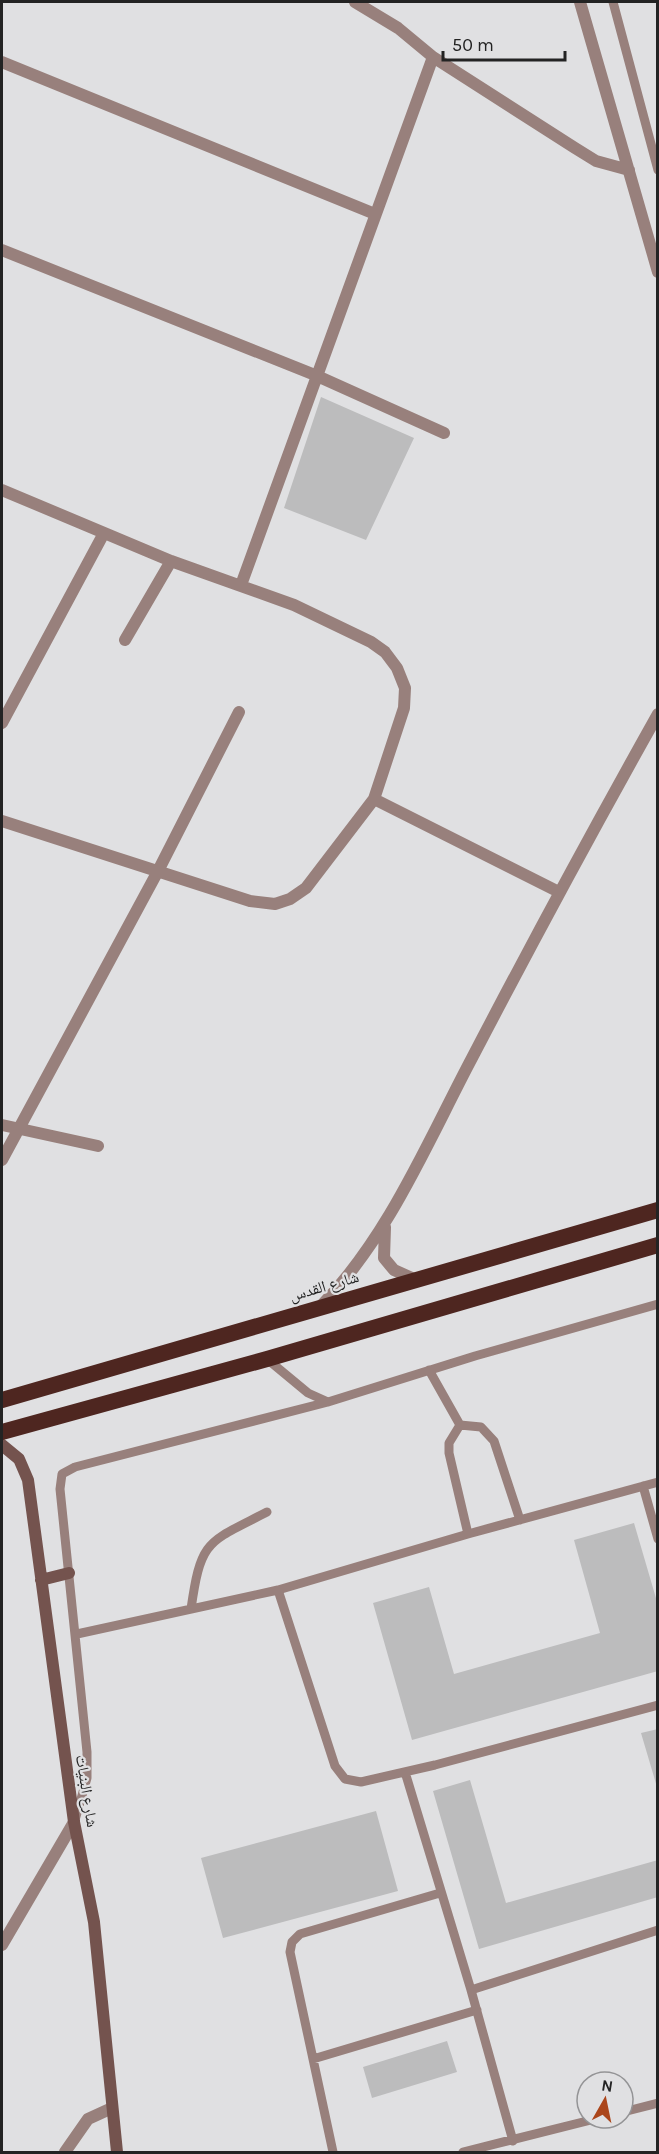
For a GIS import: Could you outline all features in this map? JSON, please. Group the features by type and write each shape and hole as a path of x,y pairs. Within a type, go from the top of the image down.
{"highway":[{"name":"شارع القدس","path":"2,1400 657,1210"},
{"path":"2,1431 267,1359 657,1245"}],"main road":[{"name":"شارع البنيات","path":"2,1445 19,1459 28,1480 74,1822 94,1922 117,2152"},
{"path":"41,1580 69,1574"}],"street":[{"path":"355,2 398,28 433,57 596,161 629,170"},
{"path":"580,2 657,272"},
{"path":"241,585 315,375 433,57"},
{"path":"2,62 375,214"},
{"path":"2,250 315,375 444,433"},
{"path":"2,490 171,561 294,605 371,642 385,652 397,668 405,688 404,708 374,799 306,888 290,899 275,904 250,901 2,821"},
{"path":"2,723 104,533"},
{"path":"125,640 171,561"},
{"path":"2,1160 16,1130 158,871 239,712"},
{"path":"321,1306 364,1257 386,1220 559,892 657,714"},
{"path":"374,799 559,892"},
{"path":"2,1125 16,1130 98,1146"},
{"path":"386,1220 384,1258 394,1270 414,1279"},
{"path":"2,1945 74,1822"},
{"path":"65,2152 88,2119 112,2108"}],"lane":[{"path":"613,2 657,170"},
{"path":"74,1822 87,1769 77,1634 59,1480 68,1469 328,1402 429,1370 657,1304"},
{"path":"267,1359 308,1393 328,1402"},
{"path":"429,1370 460,1425"},
{"path":"460,1425 482,1427 494,1441 520,1520"},
{"path":"460,1425 449,1443 449,1454 468,1534"},
{"path":"77,1634 279,1590 468,1534 657,1482"},
{"path":"643,1486 657,1539"},
{"path":"191,1609 197,1568 209,1546 222,1535 267,1512"},
{"path":"279,1590 335,1766 345,1779 361,1782 405,1772 657,1705"},
{"path":"405,1772 477,2010 513,2141"},
{"path":"333,2152 290,1952 292,1942 300,1934 440,1893"},
{"path":"471,1990 657,1930"},
{"path":"313,2059 477,2010"},
{"path":"635,2109 657,2103"},
{"path":"463,2152 575,2124"}],"building":[{"path":"321,397 414,438 366,540 284,508"},
{"path":"634,1523 658,1605 658,1671 412,1740 373,1603 429,1587 454,1674 600,1633 574,1540"},
{"path":"658,1729 658,1787 657,1787 641,1733"},
{"path":"470,1780 506,1903 658,1860 658,1897 479,1949 433,1791"},
{"path":"376,1811 398,1891 223,1938 201,1858"},
{"path":"447,2041 457,2072 372,2098 363,2067"}]}
